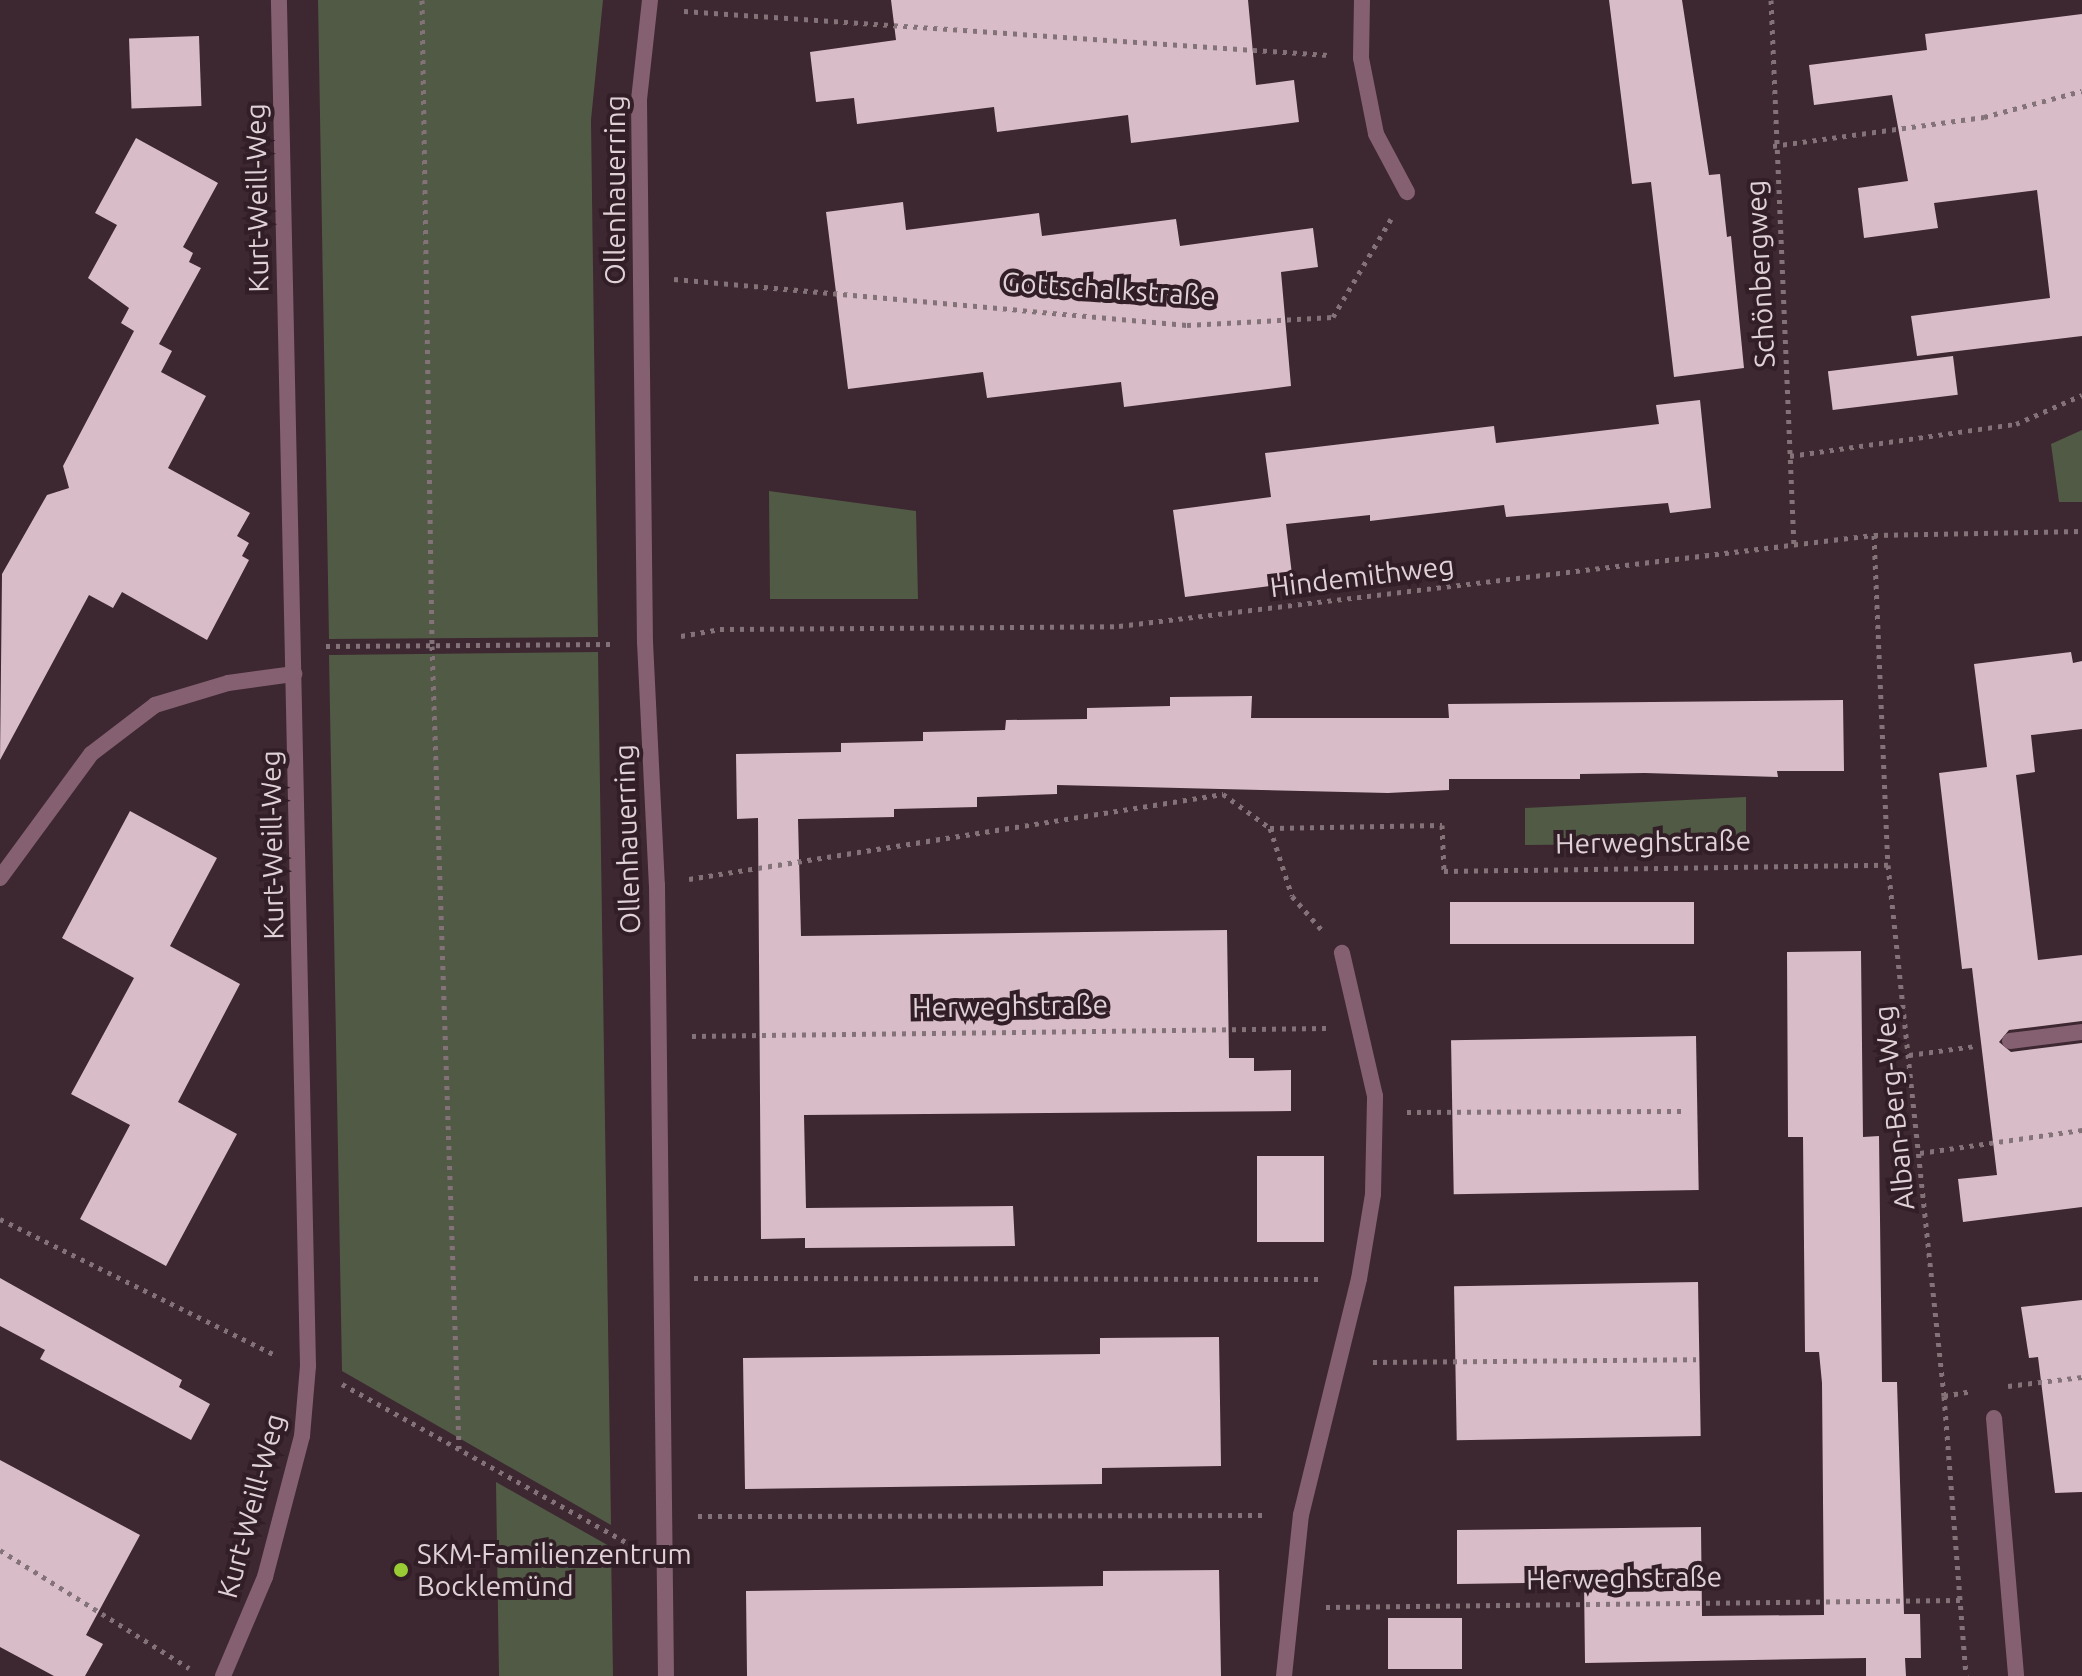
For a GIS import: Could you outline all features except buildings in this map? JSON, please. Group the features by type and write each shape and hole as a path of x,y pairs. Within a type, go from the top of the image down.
{"street":[{"name":"Kurt-Weill-Weg","path":"223,1676 265,1577 302,1436 308,1366 279,0"},
{"path":"1362,0 1361,58 1376,134 1407,192"},
{"name":"Ollenhauerring","path":"649,4 639,100 645,642 657,885 666,1676"},
{"path":"0,878 91,754 155,705 228,683 294,674"},
{"path":"1284,1676 1301,1515 1359,1279 1373,1194 1374,1112 1363,1028 1342,953"},
{"path":"2010,1041 2082,1032"},
{"path":"1994,1418 2016,1676"}],"path":[{"path":"422,0 432,646 459,1449"},
{"name":"Schönbergweg","path":"1771,0 1773,146 1794,546"},
{"path":"649,4 1361,58"},
{"path":"1773,146 1984,117 2082,91"},
{"name":"Gottschalkstraße","path":"642,276 1187,325 1333,317 1407,192"},
{"path":"1790,456 2016,424 2082,395"},
{"name":"Hindemithweg","path":"294,647 645,642 720,629 1119,626 1874,535 2082,531"},
{"name":"Alban-Berg-Weg","path":"1874,535 1888,865 1920,1153 1966,1676"},
{"path":"657,885 1223,794 1270,828 1292,896 1342,953"},
{"name":"Herweghstraße","path":"1270,828 1442,825 1444,871 1888,865"},
{"name":"Herweghstraße","path":"659,1037 1363,1028"},
{"path":"1909,1055 2010,1041"},
{"path":"1374,1112 1683,1111"},
{"path":"1920,1153 2082,1130"},
{"path":"0,1219 254,1348"},
{"path":"661,1278 1359,1279"},
{"path":"1339,1362 1696,1359"},
{"path":"308,1366 664,1564"},
{"path":"664,1516 1301,1515"},
{"path":"0,1550 174,1659"},
{"name":"Herweghstraße","path":"1289,1607 1960,1600"}],"green space":[{"path":"318,0 603,0 591,120 598,637 329,639"},
{"path":"2082,430 2082,502 2059,502 2051,444"},
{"path":"769,491 916,511 918,599 770,599"},
{"path":"598,652 611,1525 342,1371 329,655"},
{"path":"1746,797 1746,843 1525,845 1525,808"},
{"path":"496,1482 611,1547 613,1676 499,1676"}],"place":[{"name":"SKM-Familienzentrum Bocklemünd","path":"401,1570"}]}
